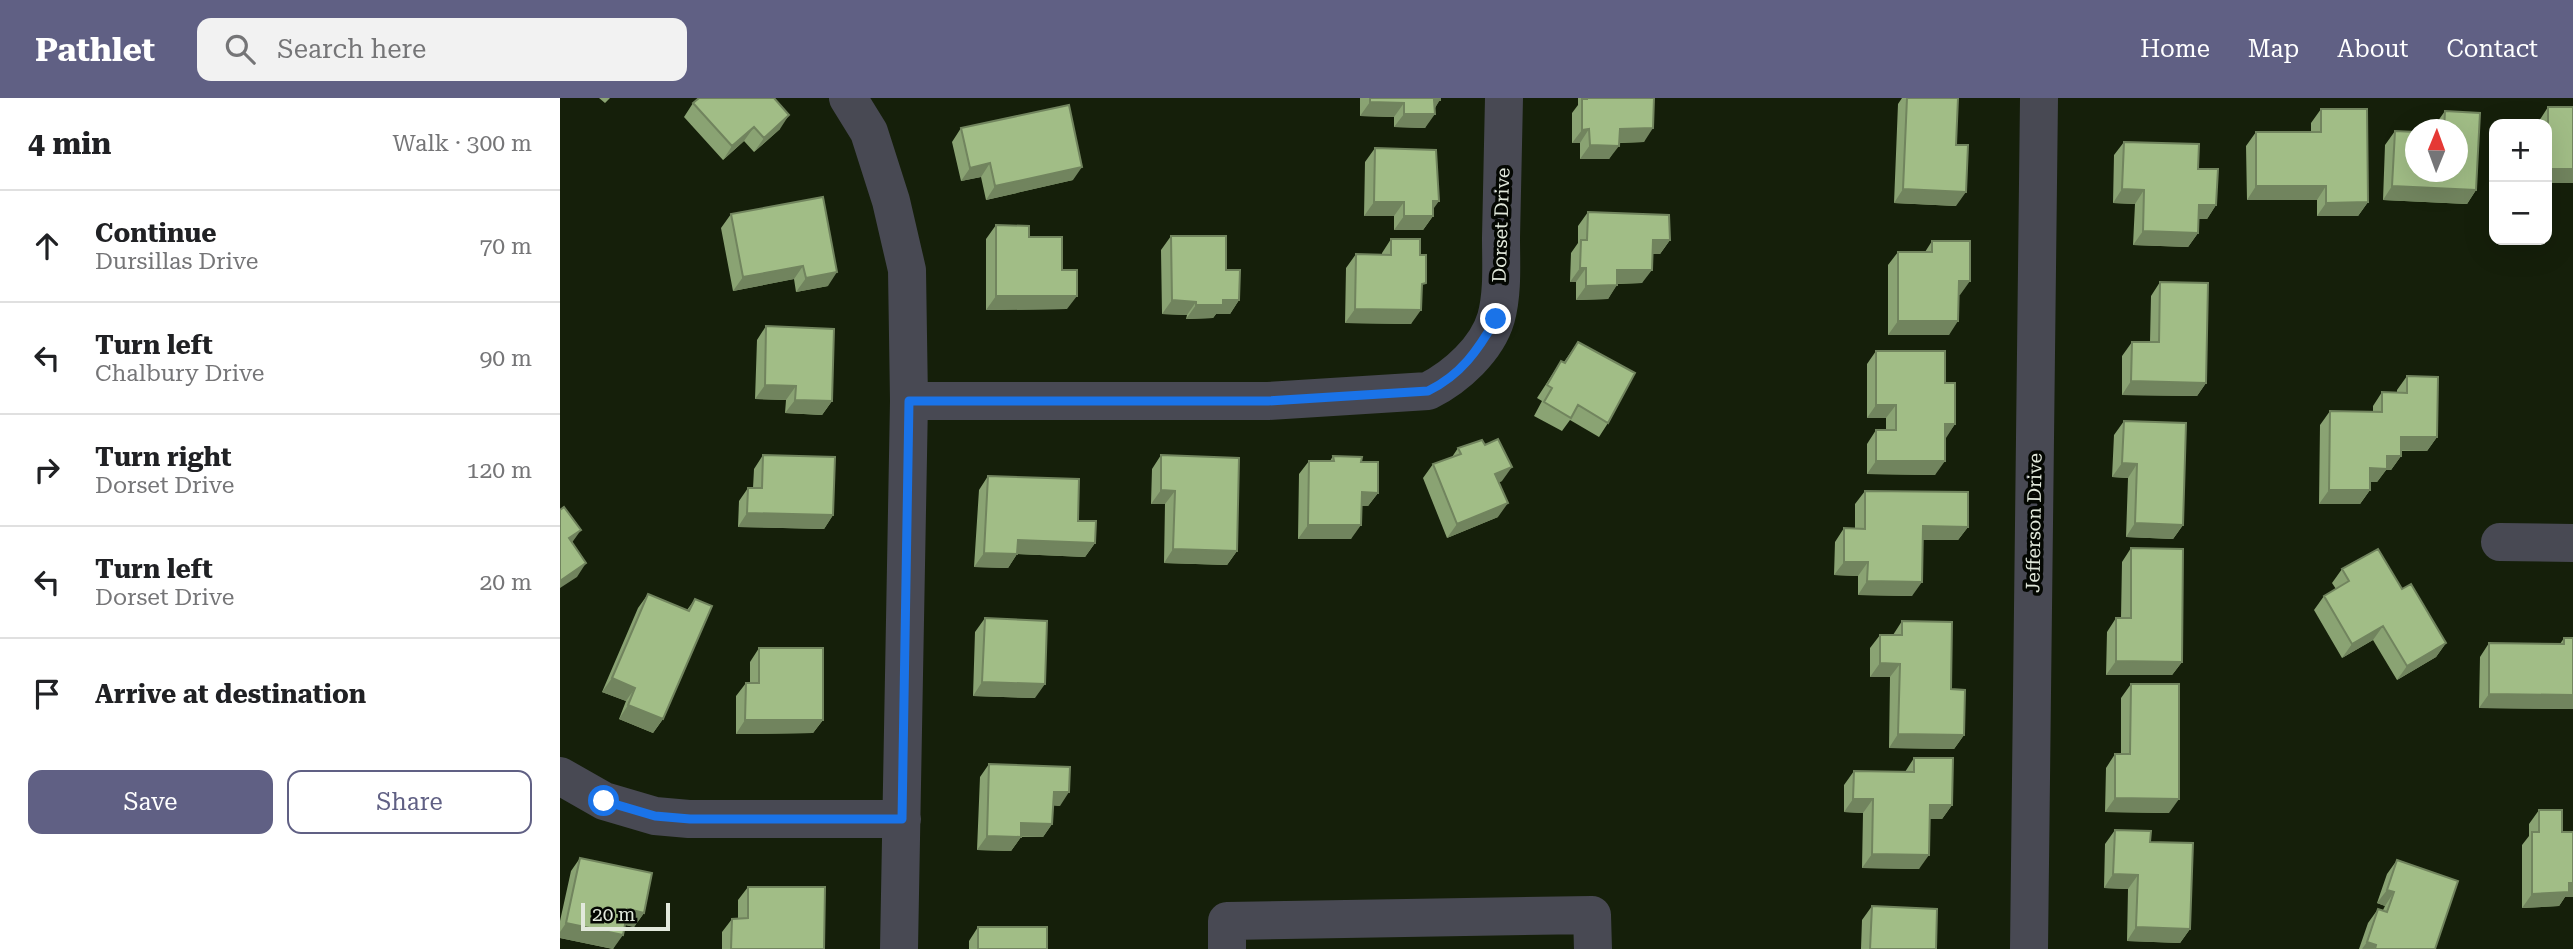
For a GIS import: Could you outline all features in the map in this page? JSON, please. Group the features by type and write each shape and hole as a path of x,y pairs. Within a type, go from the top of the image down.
{"street":[{"path":"848,98 869,132 891,201 908,271 909,401 899,949"},
{"name":"Dorset Drive","path":"909,401 1268,401 1428,391 1443,384 1463,369 1481,346 1496,319 1500,282 1504,98"},
{"name":"Jefferson Drive","path":"2029,949 2039,98"},
{"path":"2500,542 2573,543"},
{"path":"560,776 604,801 655,816 690,819 902,819"},
{"path":"1227,949 1227,921 1592,915 1593,949"}],"building":[{"path":"699,98 774,98 789,115 764,138 754,127 732,146 693,103"},
{"path":"1370,98 1440,100 1434,100 1435,114 1404,114 1404,103 1370,102"},
{"path":"1654,98 1653,128 1620,129 1619,146 1590,145 1589,129 1582,130 1582,99"},
{"path":"1907,98 1958,98 1956,145 1968,145 1966,192 1903,189"},
{"path":"1069,105 1082,167 995,186 990,163 970,168 961,128"},
{"path":"2548,107 2573,107 2573,169 2552,169 2552,119 2548,119"},
{"path":"2321,109 2367,109 2368,202 2326,203 2326,186 2256,186 2256,132 2321,132"},
{"path":"2445,111 2480,113 2476,190 2392,186 2395,131 2405,131 2405,182 2468,182 2468,119 2445,119"},
{"path":"2124,142 2199,144 2198,169 2218,169 2216,205 2199,205 2198,233 2143,231 2144,190 2122,189"},
{"path":"1375,148 1436,150 1439,201 1433,201 1433,216 1404,216 1404,202 1374,202"},
{"path":"823,197 837,272 806,278 803,266 743,277 731,214"},
{"path":"1588,212 1669,215 1670,240 1653,240 1652,270 1617,270 1617,285 1586,286 1586,268 1580,268 1581,240 1587,240"},
{"path":"996,225 1029,226 1029,237 1062,237 1062,270 1077,270 1077,296 996,296"},
{"path":"1171,236 1226,236 1226,270 1240,270 1239,300 1223,300 1223,305 1196,305 1196,302 1172,300"},
{"path":"1391,239 1420,239 1420,255 1426,255 1426,283 1422,284 1421,310 1355,309 1356,254 1391,255"},
{"path":"1932,241 1970,241 1970,281 1959,281 1958,321 1898,321 1898,252 1932,252"},
{"path":"2160,282 2208,283 2206,383 2131,381 2132,342 2159,342"},
{"path":"766,326 834,329 832,401 795,400 796,386 765,385"},
{"path":"1578,342 1635,373 1608,423 1578,405 1571,418 1544,402 1552,388 1547,385 1561,361 1565,363"},
{"path":"1876,351 1945,351 1945,383 1955,383 1955,424 1945,424 1945,461 1876,461 1876,430 1896,430 1896,405 1876,405"},
{"path":"2407,376 2438,377 2437,437 2401,437 2401,456 2387,456 2387,469 2370,468 2370,490 2329,490 2330,411 2382,412 2382,392 2407,393"},
{"path":"2124,421 2186,423 2183,525 2135,523 2137,464 2122,463"},
{"path":"1498,439 1512,467 1495,474 1508,503 1457,524 1433,464 1461,454 1458,448 1482,440 1485,445"},
{"path":"763,455 835,457 833,515 747,513 748,488 762,488"},
{"path":"1161,455 1239,458 1237,551 1173,549 1175,491 1161,490"},
{"path":"1333,456 1362,457 1361,462 1378,462 1378,493 1362,492 1361,525 1308,525 1309,461 1334,461"},
{"path":"988,476 1079,479 1078,521 1096,521 1095,543 1018,540 1017,554 984,553"},
{"path":"1865,491 1968,492 1968,527 1923,526 1922,582 1867,581 1868,562 1844,562 1844,528 1865,529"},
{"path":"564,507 581,530 569,538 586,563 560,581 560,510"},
{"path":"2131,548 2183,549 2182,662 2116,661 2116,618 2131,618"},
{"path":"2378,549 2402,589 2411,584 2446,643 2407,666 2383,626 2352,644 2324,596 2349,581 2342,569"},
{"path":"648,594 689,611 695,599 712,606 663,719 628,705 635,688 612,678"},
{"path":"985,618 1047,621 1045,684 982,682"},
{"path":"1902,621 1952,622 1951,689 1965,690 1964,735 1898,734 1900,664 1880,663 1880,635 1902,635"},
{"path":"2564,638 2573,638 2573,695 2489,694 2489,643 2564,644"},
{"path":"759,648 823,648 823,720 745,720 746,683 759,683"},
{"path":"2131,684 2179,684 2179,799 2115,798 2115,754 2130,754"},
{"path":"1914,758 1953,758 1952,805 1930,805 1929,855 1872,854 1873,799 1853,799 1854,771 1914,772"},
{"path":"989,764 1070,767 1069,792 1054,792 1052,824 1021,823 1021,837 987,836"},
{"path":"2539,810 2562,810 2562,832 2573,832 2573,883 2569,883 2569,892 2532,894 2532,832 2539,832"},
{"path":"2115,830 2151,831 2150,842 2193,843 2190,929 2136,927 2138,875 2113,874"},
{"path":"580,858 652,873 644,913 628,909 623,935 566,923"},
{"path":"2397,860 2458,881 2435,949 2375,949 2376,945 2367,942 2378,909 2387,912 2394,892 2387,890"},
{"path":"748,887 825,887 824,949 731,949 732,919 748,918"},
{"path":"1872,906 1937,909 1936,949 1870,949"},
{"path":"978,927 1047,927 1047,949 978,949"}],"route":[{"path":"604,801 655,816 690,819 902,819 909,401 1268,401 1428,391 1463,369 1481,346 1496,319"}]}
